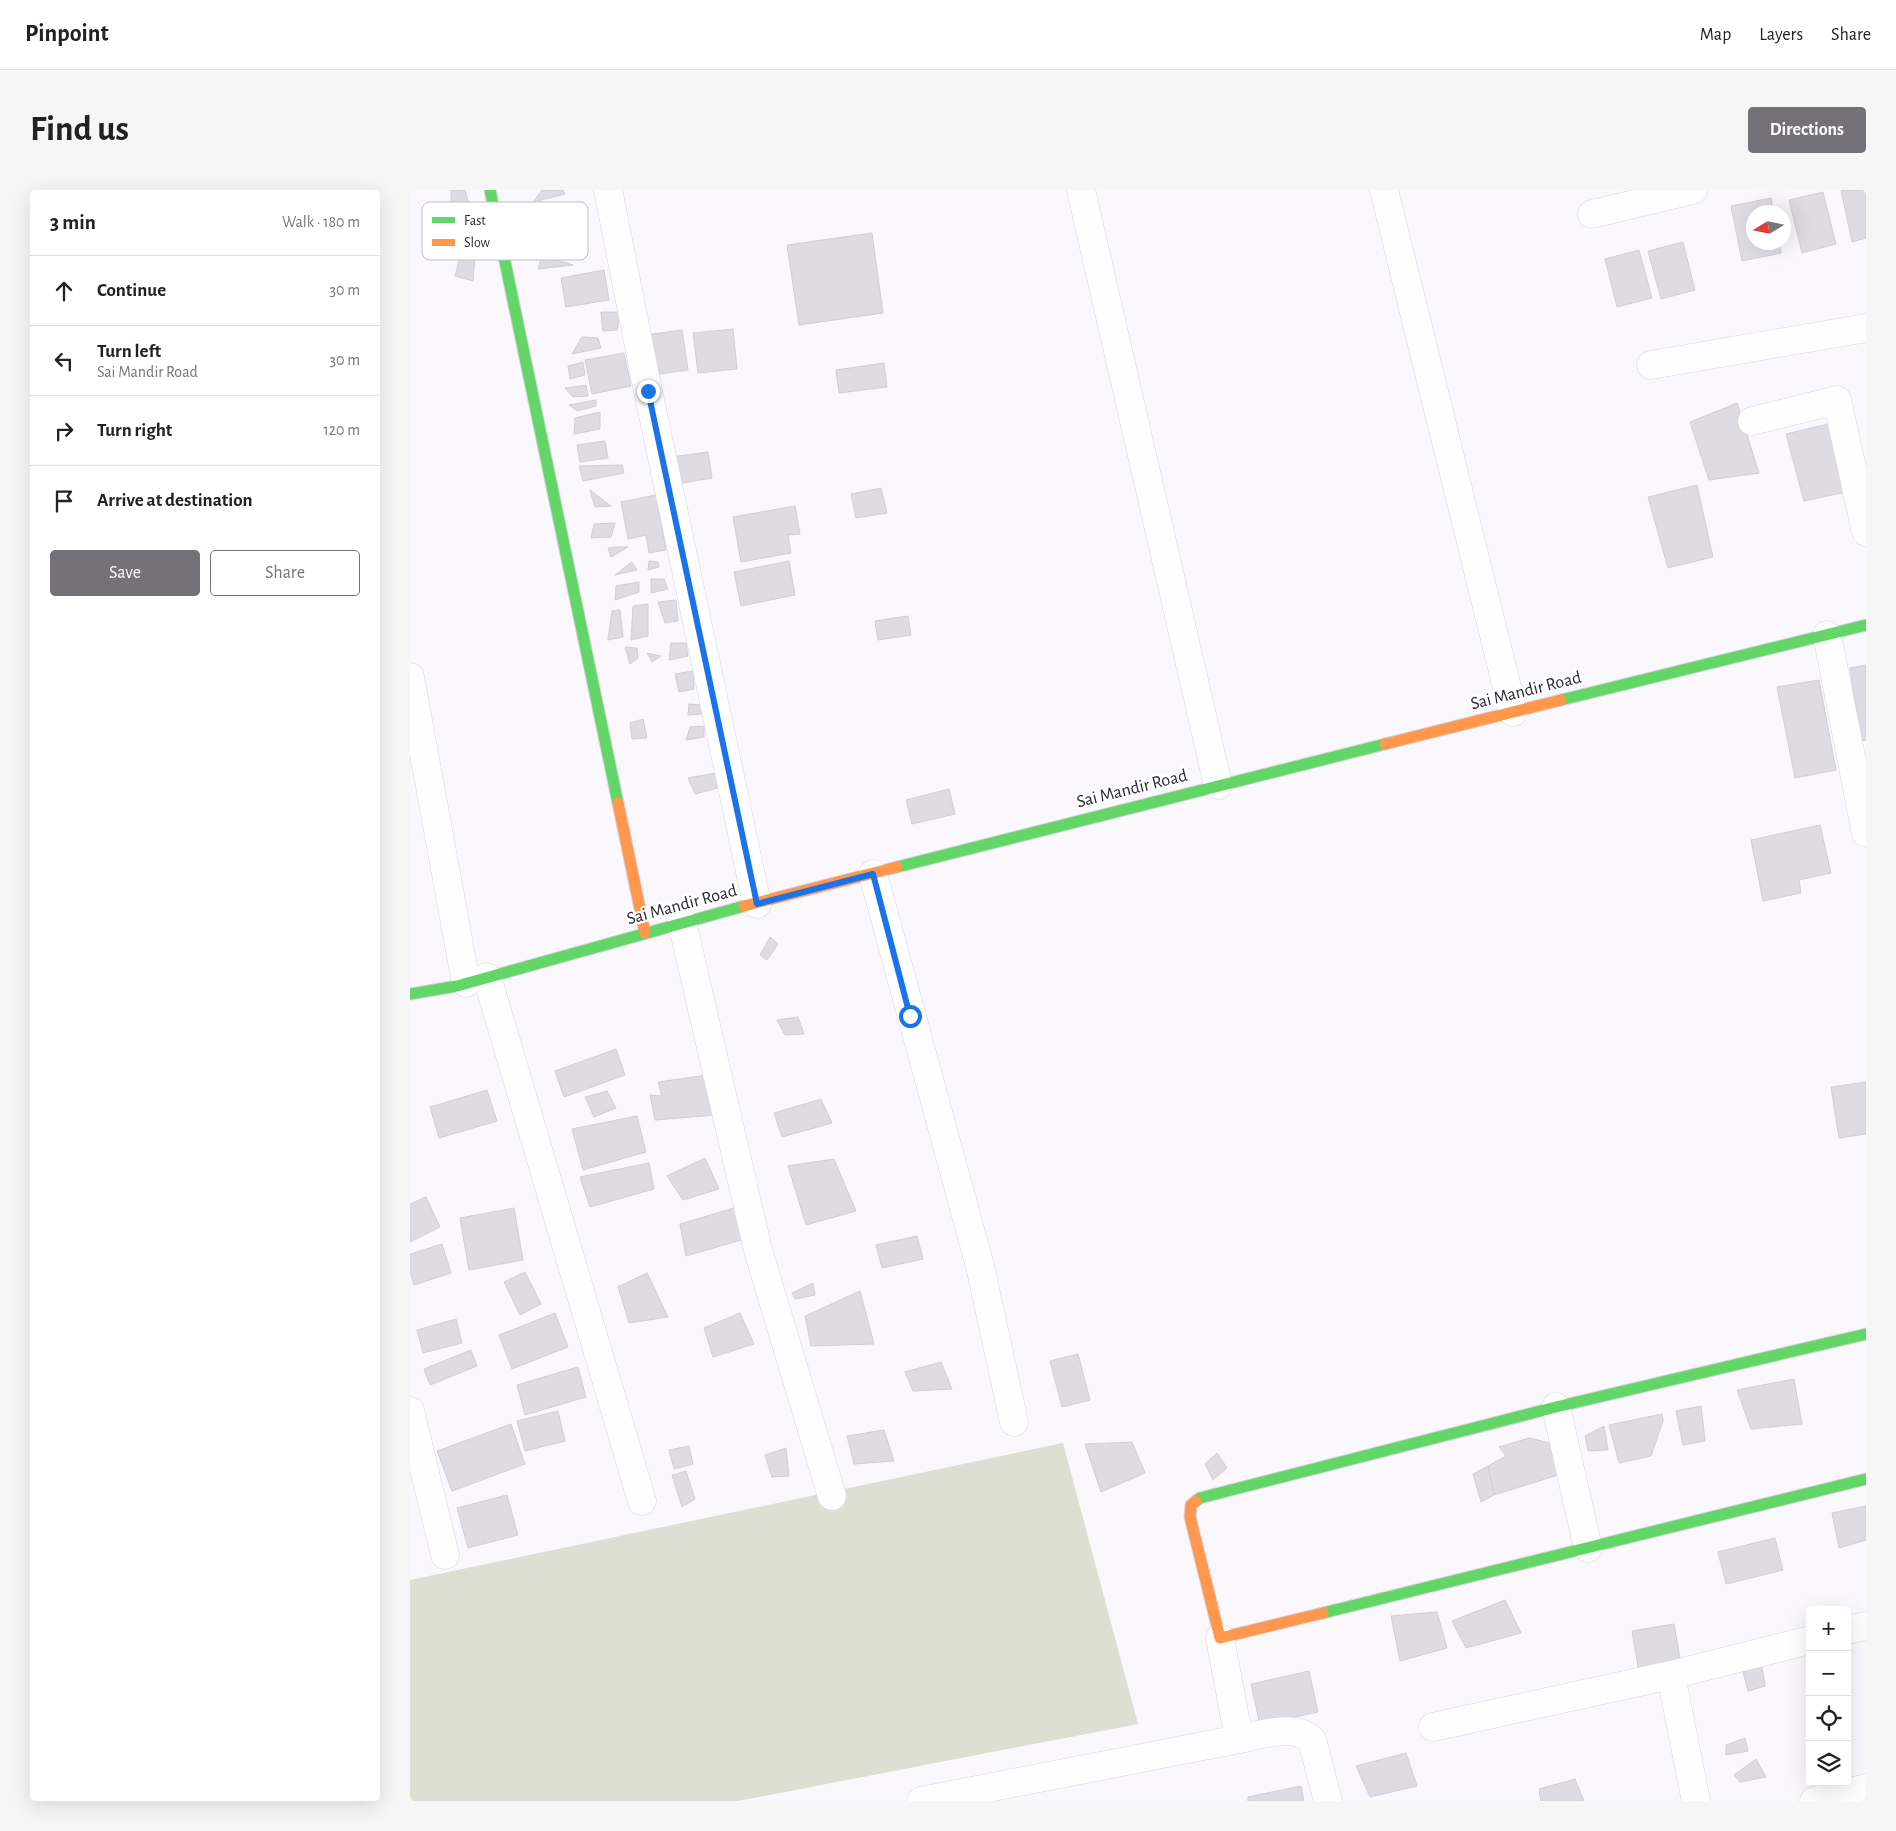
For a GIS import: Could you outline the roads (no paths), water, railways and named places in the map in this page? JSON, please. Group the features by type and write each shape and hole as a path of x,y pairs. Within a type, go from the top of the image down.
{"street":[{"path":"608,190 648,391 757,904"},
{"path":"1082,190 1218,784"},
{"path":"1384,190 1513,712"},
{"path":"1592,214 1693,190"},
{"path":"505,260 646,932"},
{"path":"1651,365 1866,328"},
{"path":"1752,421 1837,400 1866,532"},
{"name":"Sai Mandir Road","path":"410,994 476,980 682,922 1218,784 1866,625"},
{"path":"1827,635 1866,833"},
{"path":"410,677 476,980 642,1502"},
{"path":"873,874 980,1266 1014,1422"},
{"path":"682,922 758,1250 832,1496"},
{"path":"1239,1738 1220,1638 1190,1516 1191,1505 1200,1498 1556,1407 1866,1334"},
{"path":"1556,1407 1588,1548"},
{"path":"410,1411 445,1555"},
{"path":"1220,1638 1866,1479"},
{"path":"1851,1629 1866,1626"},
{"path":"1432,1727 1671,1675 1806,1641"},
{"path":"1671,1675 1696,1801"},
{"path":"921,1801 1239,1738 1295,1731 1305,1733 1312,1740 1328,1801"},
{"path":"1814,1801 1866,1788"}]}
